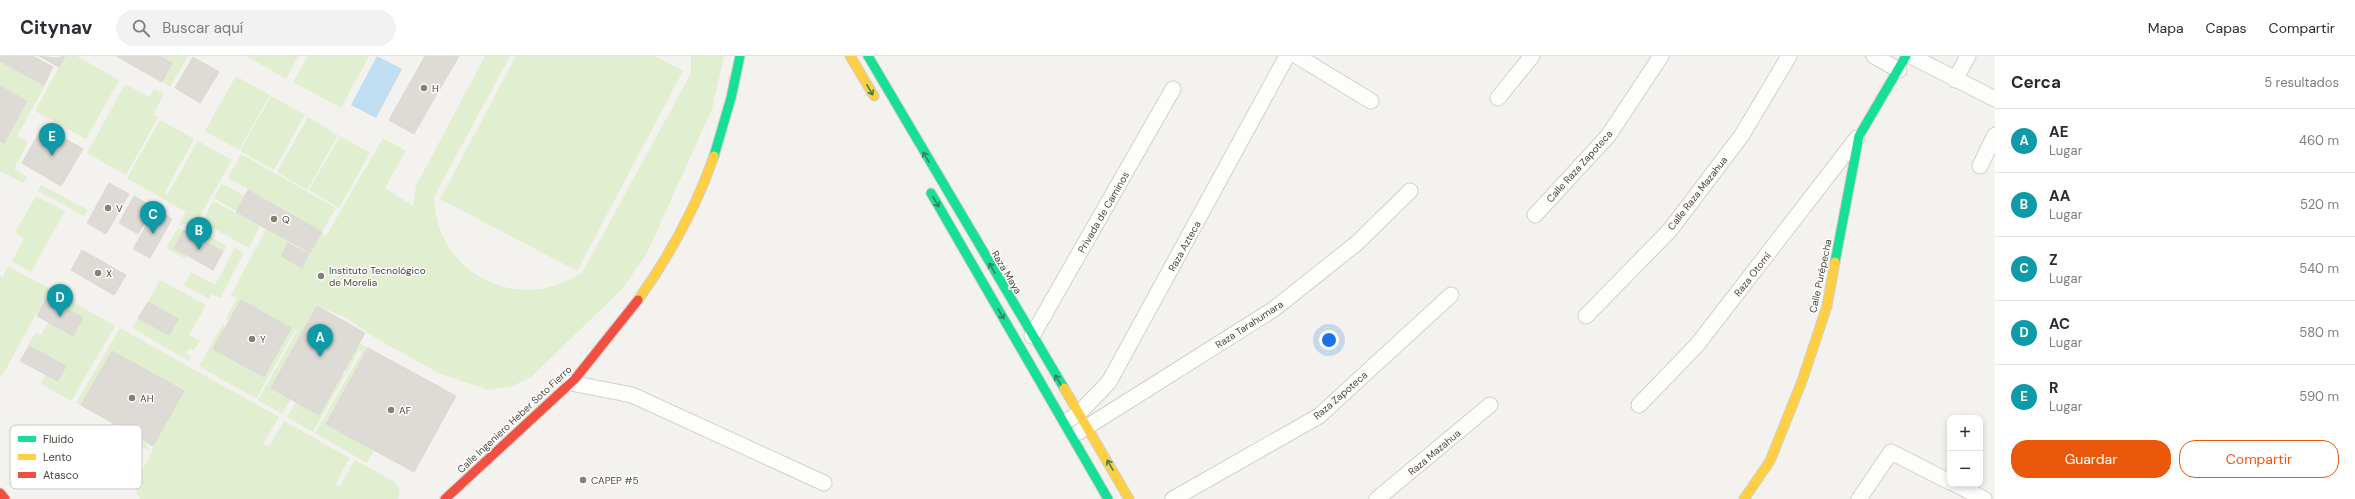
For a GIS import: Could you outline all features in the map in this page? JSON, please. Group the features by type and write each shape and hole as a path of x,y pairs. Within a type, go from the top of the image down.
{"street":[{"name":"Calle Ingeniero Heber Soto Fierro","path":"445,499 571,383 637,305 671,254 700,198 720,141 740,56"},
{"path":"850,56 880,107"},
{"name":"Raza Maya","path":"868,56 1129,499"},
{"name":"Raza Azteca","path":"1064,422 1078,414 1109,382 1287,56"},
{"path":"1297,56 1371,101"},
{"path":"1498,98 1532,56"},
{"name":"Calle Raza Zapoteca","path":"1535,215 1608,136 1661,56"},
{"name":"Calle Raza Mazahua","path":"1586,316 1670,230 1742,135 1789,56"},
{"path":"1874,56 1899,70"},
{"name":"Calle Purépecha","path":"1744,499 1770,461 1802,381 1826,306 1858,136 1899,70 1906,56"},
{"path":"1911,56 1955,80 1995,99"},
{"path":"1955,80 1968,56"},
{"name":"Privada de Caminos","path":"1032,336 1173,89"},
{"path":"1980,166 1995,135"},
{"name":"Raza Otomí","path":"1639,405 1697,345 1858,136"},
{"path":"928,188 1108,499"},
{"name":"Raza Tarahumara","path":"1072,435 1088,428 1274,309 1357,243 1410,191"},
{"name":"Raza Zapoteca","path":"1173,499 1318,416 1452,295"},
{"path":"571,383 632,395 824,483"},
{"name":"Raza Mazahua","path":"1377,499 1490,405"},
{"path":"1858,499 1891,452 1947,480"},
{"path":"1961,487 1984,499"},
{"path":"0,493 5,499"}],"green space":[{"path":"65,56 77,56 119,80 86,139 35,111"},
{"path":"159,56 188,56 170,87 162,82 172,63"},
{"path":"246,56 298,56 286,79"},
{"path":"308,56 369,56 341,108 293,82"},
{"path":"485,56 510,56 434,197 437,218 443,236 453,253 466,267 482,278 500,286 519,289 540,289 551,287 567,281 582,273 691,73 691,56 724,56 712,109 647,253 623,288 530,378 510,387 488,390 440,374 377,339 345,317 317,306 271,388 291,399 282,414 258,400 297,331 295,330 256,399 199,366 223,324 264,377 291,328 241,300 229,321 225,320 237,298 231,295 266,229 289,242 281,256 302,268 321,234 326,236 383,138 406,151 385,188 413,206 416,186"},
{"path":"516,56 655,56 683,71 577,271 440,199"},
{"path":"0,61 45,86 17,136 28,142 14,169 27,177 23,183 0,171 0,141 4,143 27,101 0,86"},
{"path":"236,76 270,95 239,150 205,131"},
{"path":"125,84 149,97 154,89 164,94 153,115 158,117 126,175 87,153"},
{"path":"271,96 305,115 274,170 240,151"},
{"path":"308,117 338,135 307,190 277,172"},
{"path":"160,120 194,139 164,194 167,195 198,141 232,160 196,223 179,225 186,212 127,178"},
{"path":"340,136 370,153 339,208 309,190"},
{"path":"241,154 336,208 322,232 228,178"},
{"path":"222,184 245,196 237,211 214,198"},
{"path":"41,185 88,210 84,216 38,191"},
{"path":"36,196 65,211 31,272 12,261 24,238 15,232"},
{"path":"213,201 260,226 249,248 202,222"},
{"path":"193,227 227,246 223,252 190,233"},
{"path":"178,228 184,230 174,247 187,256 186,259 166,248"},
{"path":"235,248 244,253 220,298 212,294 209,299 184,285 191,272 215,285"},
{"path":"8,266 50,289 2,376 0,375 0,276 3,277"},
{"path":"160,280 206,305 189,335 200,341 194,350 189,348 186,353 191,356 189,361 132,328 138,318 168,335 178,319 148,302"},
{"path":"55,292 115,326 71,401 41,384 46,375 58,381 66,366 28,345 35,333 41,335 48,323 73,336 83,319 53,302"},
{"path":"120,328 279,417 263,444 269,446 284,421 350,458 335,484 340,486 355,460 395,482 400,490 398,499 140,499 135,489 142,489 142,470 152,452 153,446 184,391 112,351 81,405 76,403"},
{"path":"359,343 368,348 326,424 374,450 367,463 315,433 362,352 359,350 347,373 343,371"},
{"path":"342,374 345,375 313,432 287,417 296,402"},
{"path":"142,441 145,443 150,451 142,446"}],"water":[{"path":"377,56 402,69 376,118 351,105"}],"building":[{"path":"0,56 33,56 53,67 44,85 0,61"},
{"path":"39,56 56,58 65,56 59,67"},
{"path":"116,56 159,56 172,63 162,82"},
{"name":"H","path":"425,56 459,56 414,134 389,120"},
{"path":"193,57 219,72 200,103 175,88"},
{"path":"0,86 27,101 4,143 0,141"},
{"path":"43,126 83,149 61,186 22,163"},
{"name":"V","path":"109,183 129,194 106,234 87,223"},
{"name":"Q","path":"248,190 322,232 310,253 236,212"},
{"path":"134,196 153,207 138,234 119,223"},
{"path":"156,209 172,219 150,258 133,249"},
{"path":"184,230 223,252 213,270 174,248"},
{"path":"288,243 309,254 302,268 281,256"},
{"name":"X","path":"82,250 126,275 114,295 71,270"},
{"path":"46,298 83,318 73,336 37,316"},
{"name":"Y","path":"241,300 291,328 264,377 213,349"},
{"path":"148,302 178,319 169,335 138,318"},
{"path":"317,306 365,333 319,415 271,388"},
{"path":"29,346 66,366 58,381 20,361"},
{"name":"AF","path":"368,348 456,396 414,472 326,424"},
{"name":"AH","path":"112,351 184,391 153,446 142,440 142,425 116,425 81,405"}],"traffic: fast":[{"path":"714,156 731,98 740,56"},
{"path":"868,56 1064,388"},
{"path":"1835,262 1859,136 1906,56"},
{"path":"931,193 1108,499"}],"traffic: slow":[{"path":"850,56 874,96"},
{"path":"638,300 661,266 681,231 699,194 714,156"},
{"path":"1744,499 1770,461 1802,381 1827,306 1835,262"},
{"path":"1064,388 1129,499"}],"traffic: jam":[{"path":"445,499 575,379 638,300"},
{"path":"0,493 5,499"}],"place":[{"name":"H","path":"424,88"},
{"name":"R","path":"52,156"},
{"name":"V","path":"108,208"},
{"name":"Q","path":"274,219"},
{"name":"Z","path":"153,234"},
{"name":"AA","path":"199,250"},
{"name":"X","path":"98,273"},
{"name":"Instituto Tecnológico de Morelia","path":"321,276"},
{"name":"AC","path":"60,317"},
{"name":"Y","path":"252,339"},
{"name":"AE","path":"320,357"},
{"name":"AH","path":"132,398"},
{"name":"AF","path":"391,410"},
{"name":"CAPEP #5","path":"583,480"}]}
